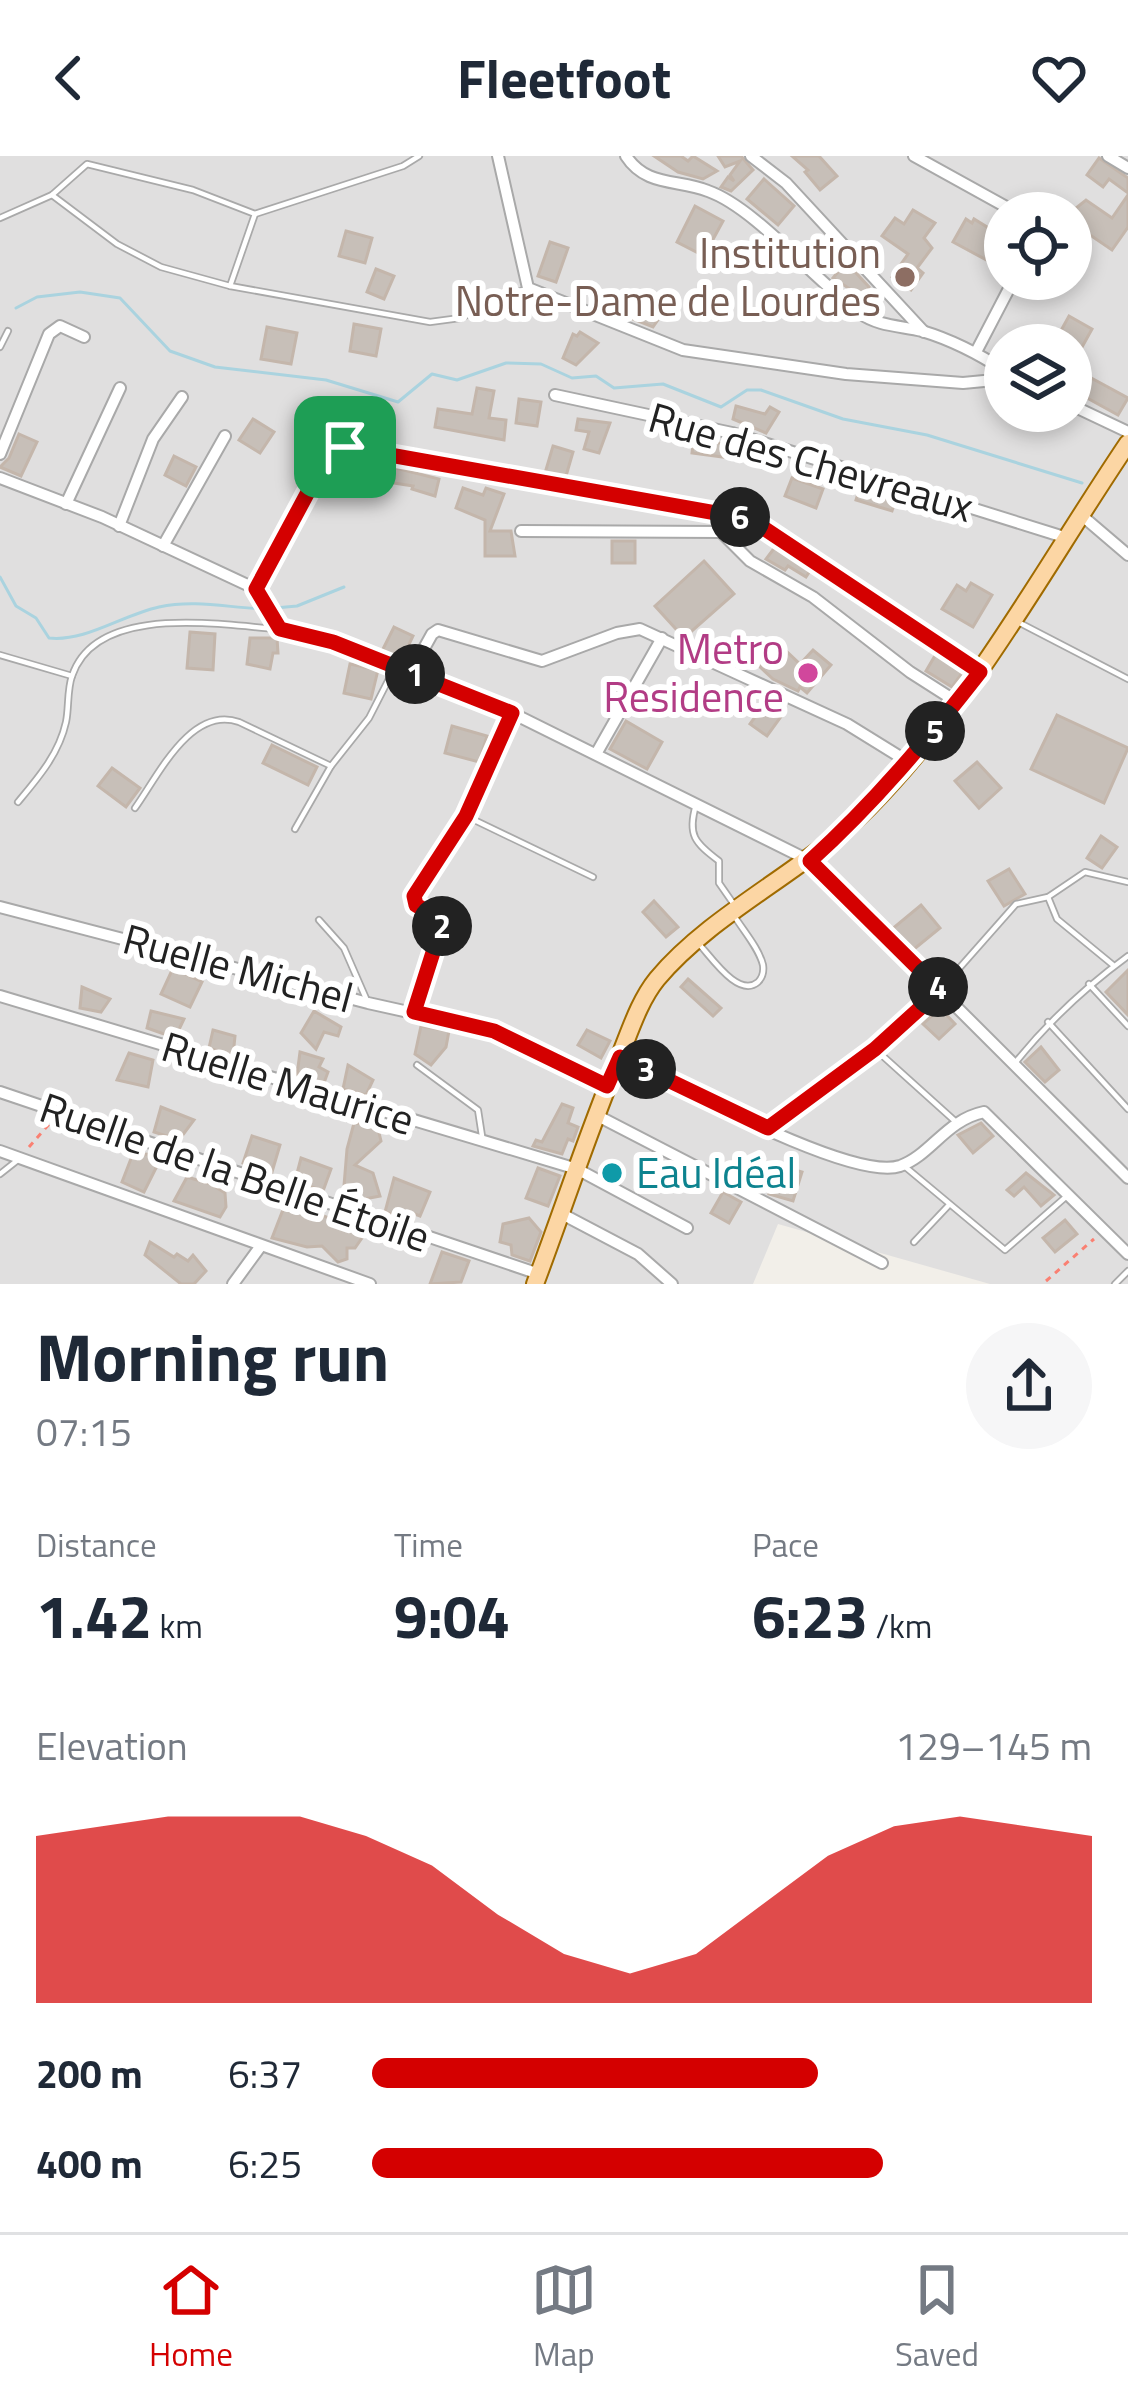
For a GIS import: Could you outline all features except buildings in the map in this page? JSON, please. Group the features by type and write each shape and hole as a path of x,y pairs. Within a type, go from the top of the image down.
{"main road":[{"path":"537,1279 607,1086 644,998 658,978 735,912 810,861 910,763 980,672 1128,443"}],"street":[{"path":"498,156 528,289 683,350 846,374 963,383 984,379"},
{"path":"626,156 634,168 655,180 709,191 736,207 862,315 924,332 984,358"},
{"path":"751,156 786,183 924,332"},
{"path":"914,156 984,195"},
{"path":"1108,156 1128,168"},
{"path":"976,352 1003,300"},
{"path":"0,454 49,334 59,326 84,337"},
{"path":"66,504 120,388"},
{"name":"Rue des Chevreaux","path":"555,395 732,433 1064,536"},
{"path":"119,526 153,439 182,397"},
{"path":"1092,415 1128,432"},
{"path":"163,545 225,436"},
{"path":"256,589 329,453 345,447 750,519 980,672"},
{"path":"0,478 256,589 280,629 333,642 512,713 810,861 1128,1178"},
{"path":"1079,513 1128,555"},
{"path":"521,531 721,532 749,562 813,597 957,702"},
{"path":"411,672 431,634 438,630 542,661 640,629 847,724 910,763"},
{"path":"596,754 662,638"},
{"path":"414,1012 443,921 416,905 414,896 466,816 512,713"},
{"name":"Ruelle Michel","path":"0,907 494,1031 607,1086"},
{"name":"Ruelle Maurice","path":"0,996 577,1169 687,1228"},
{"path":"620,1057 768,1128 870,1168 903,1165 956,1122 984,1112 1128,1254"},
{"name":"Ruelle de la Belle Étoile","path":"0,1092 537,1279"},
{"path":"596,1115 881,1263"},
{"path":"0,1151 364,1283"},
{"path":"562,1214 638,1254 672,1284"},
{"path":"233,1284 260,1247"}],"lane":[{"path":"395,156 403,166"},
{"path":"0,218 52,195 81,169 95,164 194,190 255,214 403,166 419,156"},
{"path":"52,195 117,244 161,267 230,286 430,322 460,318 528,289"},
{"path":"230,286 255,214"},
{"path":"0,346 8,331"},
{"path":"1013,620 1128,679"},
{"path":"18,802 45,770 64,729 72,676 98,643 141,626 176,621 280,629"},
{"path":"0,656 72,676"},
{"path":"295,829 331,766 369,718 396,666"},
{"path":"135,808 178,749 210,720 238,722 331,766"},
{"path":"697,805 690,826 694,842 719,861 719,883 762,961 763,974 748,986 733,980 698,943"},
{"path":"466,816 593,877"},
{"path":"768,1128 875,1049 940,990 1016,904 1048,898 1085,872 1128,882"},
{"path":"1048,898 1057,919 1115,966"},
{"path":"320,920 344,948 368,1003"},
{"path":"1013,1065 1048,1022 1128,956"},
{"path":"1089,984 1128,1026"},
{"path":"1048,1022 1128,1108"},
{"path":"875,1049 956,1122"},
{"path":"417,1065 478,1110 482,1141"},
{"path":"0,1174 20,1158"},
{"path":"903,1165 1005,1250 1069,1194"},
{"path":"914,1242 948,1206"},
{"path":"1114,1284 1128,1271"}],"path":[{"path":"20,1158 61,1111"},
{"path":"1046,1281 1105,1230"}],"shaded area":[{"path":"0,156 1128,156 1128,1284 990,1284 778,1224 753,1284 0,1284"}],"waterway":[{"path":"16,308 37,297 80,292 120,298 170,351 215,367 326,380 398,402 432,374 457,380 506,363 541,364 572,378 596,376 614,388 663,384 721,407 747,390 761,390 843,419 927,435 1082,483"},
{"path":"0,577 16,606 36,618 49,638 77,636 173,605 265,609"},
{"path":"275,608 297,606 344,587"}],"place":[{"name":"Institution Notre-Dame de Lourdes","path":"905,277"},
{"name":"Metro Residence","path":"808,673"},
{"name":"Eau Idéal","path":"612,1173"}],"route":[{"path":"345,447 750,519 980,672 910,763 810,861 940,990 875,1049 768,1128 620,1057 607,1086 494,1031 414,1012 443,921 412,902 466,816 512,713 333,642 280,629 256,589 329,453 345,447"}]}
